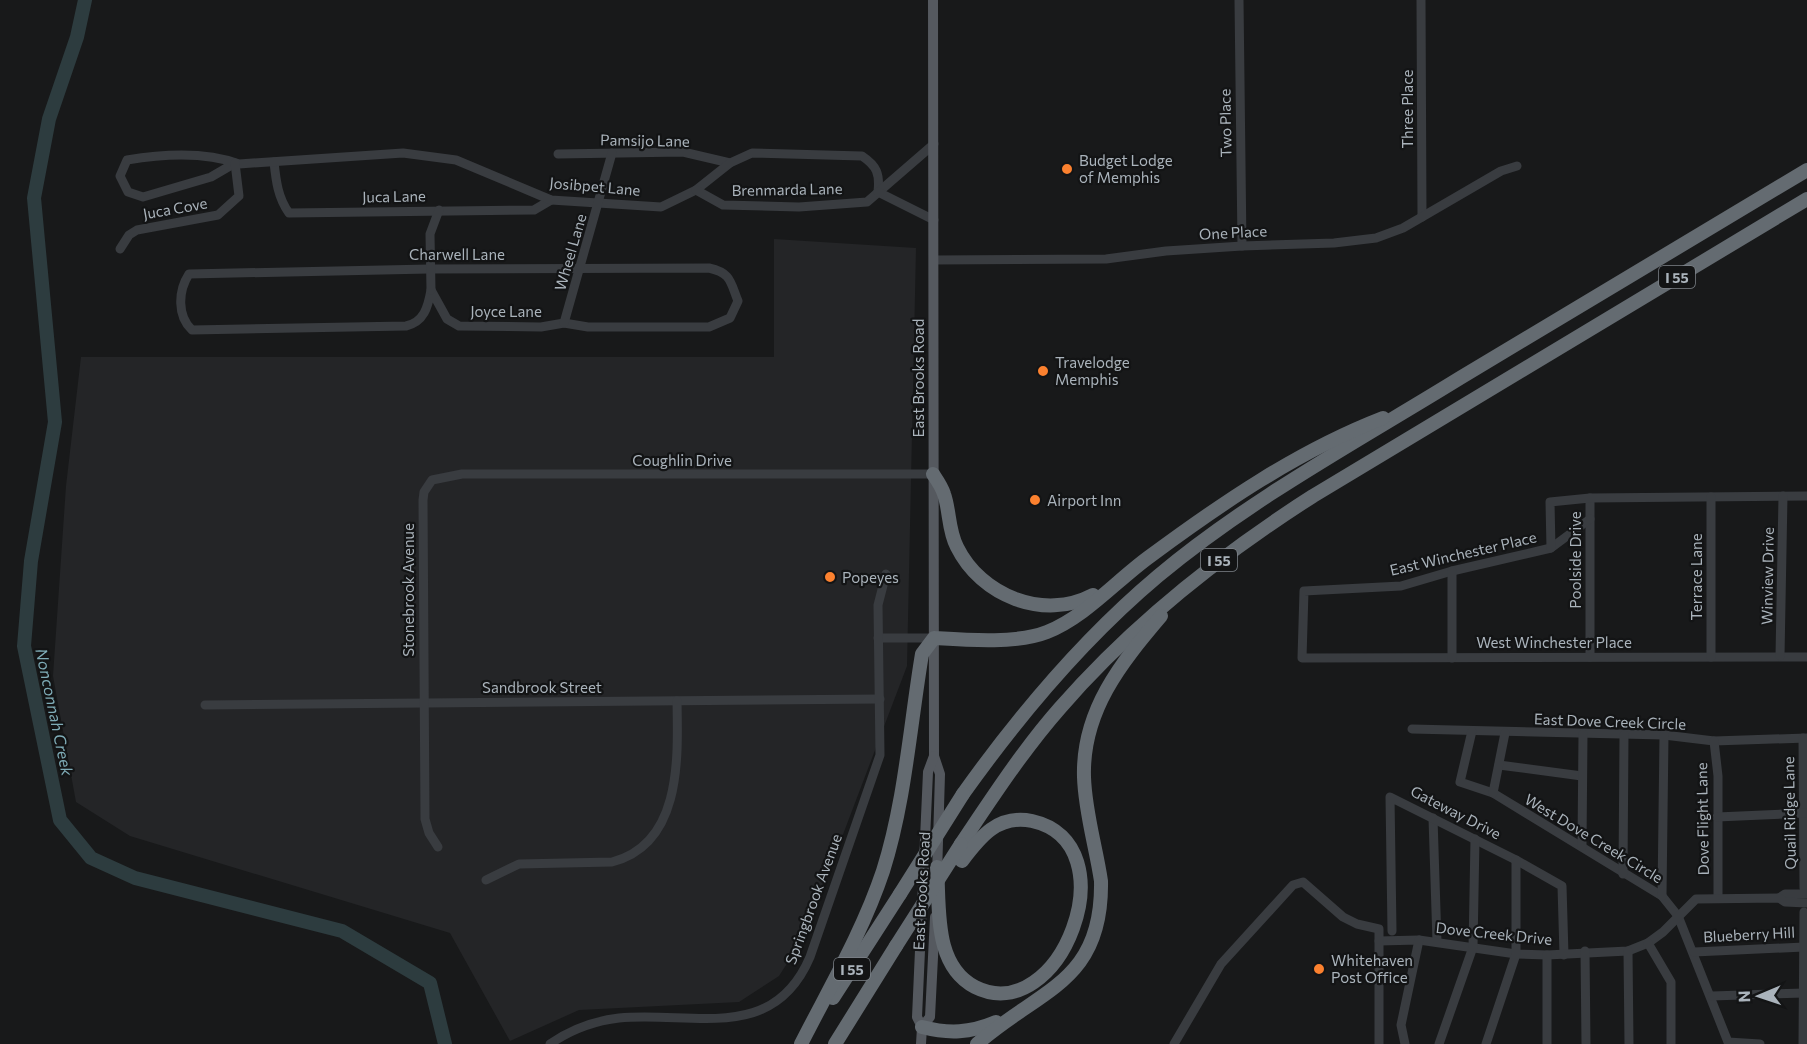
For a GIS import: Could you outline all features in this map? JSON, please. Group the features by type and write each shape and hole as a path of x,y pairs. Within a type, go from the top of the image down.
{"highway":[{"name":"I 55","path":"803,1044 963,794 1006,735 1063,667 1159,575 1237,516 1416,405 1807,170"},
{"name":"I 55","path":"835,1044 961,844 1001,785 1059,709 1122,642 1192,580 1313,496 1807,199"},
{"path":"803,1044 863,923 884,868 897,812 922,654 934,638 1013,638 1047,632 1073,618 1118,580 1198,521 1292,462 1348,432 1416,405"},
{"path":"933,474 944,491 956,546 972,570 997,591 1024,603 1061,605 1090,596 1118,580"},
{"path":"976,1044 1050,993 1072,972 1088,951 1098,923 1101,881 1084,777 1086,743 1096,708 1120,666 1192,580"},
{"path":"931,893 950,878 980,837 1002,822 1015,819 1050,826 1066,841 1072,851 1079,875 1080,892 1075,926 1055,962 1028,985 1006,992 986,991 965,981 949,963 942,940 937,867"},
{"path":"922,1027 947,1032 974,1030 1027,1008"}],"main road":[{"name":"East Brooks Road","path":"922,1027 930,1017 940,774 934,756 933,0"},
{"name":"East Brooks Road","path":"921,1044 922,1027 917,1017 928,772 934,756"}],"street":[{"name":"Two Place","path":"1239,0 1242,246"},
{"name":"Three Place","path":"1421,0 1422,217"},
{"path":"934,144 878,192 934,220"},
{"name":"Pamsijo Lane","path":"558,154 683,152 730,164"},
{"name":"Wheel Lane","path":"564,323 612,153"},
{"name":"Josibpet Lane","path":"237,164 414,154 456,160 551,200 661,207 696,190 730,164 752,153 862,156 873,163 880,176 878,192"},
{"path":"164,155 221,158 237,164 211,177 142,197 128,192 120,176 127,160 164,155"},
{"name":"Juca Lane","path":"274,162 277,188 282,204 289,213 534,210 551,200"},
{"name":"Juca Cove","path":"120,249 129,235 137,230 218,215 239,196 237,164"},
{"name":"One Place","path":"934,260 1106,260 1242,246 1334,243 1376,238 1403,228 1501,171 1516,166"},
{"name":"Brenmarda Lane","path":"696,190 723,205 800,207 867,202 878,192"},
{"path":"431,290 430,234 439,210"},
{"name":"Charwell Lane","path":"431,290 427,307 420,319 414,324 402,327 192,330 184,323 180,303 183,283 189,274 581,268 709,268 723,271 729,278 738,300"},
{"name":"Joyce Lane","path":"431,290 444,316 455,325 542,327 564,323 588,327 709,327 730,318 738,300"},
{"name":"Coughlin Drive","path":"432,480 462,474 933,474"},
{"name":"Stonebrook Avenue","path":"432,480 424,492 423,500 425,819 429,833 438,847"},
{"name":"Winview Drive","path":"1780,656 1783,496"},
{"name":"East Winchester Place","path":"1551,548 1550,502 1590,498 1807,496"},
{"name":"Terrace Lane","path":"1711,497 1711,657"},
{"name":"Poolside Drive","path":"1590,498 1590,657"},
{"name":"East Winchester Place","path":"1302,658 1304,591 1401,586 1452,571 1551,548 1590,519"},
{"path":"1452,571 1452,658"},
{"name":"Springbrook Avenue","path":"550,1044 581,1027 618,1018 720,1019 748,1015 769,1008 790,990 810,957 877,767 882,739 878,638 879,597 886,574"},
{"path":"878,638 934,638"},
{"name":"West Winchester Place","path":"1302,658 1807,657"},
{"name":"Sandbrook Street","path":"205,705 880,699"},
{"path":"486,880 514,865 612,862 625,858 642,848 659,828 673,793 678,756 677,701"},
{"name":"East Dove Creek Circle","path":"1412,729 1664,735 1714,741 1805,738"},
{"name":"West Dove Creek Circle","path":"1472,731 1460,782 1493,794 1582,846 1623,874 1662,896 1678,916"},
{"path":"1493,794 1505,733"},
{"path":"1582,846 1583,734"},
{"path":"1623,874 1624,735"},
{"path":"1662,896 1664,735"},
{"name":"Quail Ridge Lane","path":"1803,1044 1805,738"},
{"name":"Dove Flight Lane","path":"1714,741 1718,776 1718,897"},
{"path":"1499,765 1582,776"},
{"name":"Gateway Drive","path":"1392,931 1390,796 1475,838 1562,886 1564,955"},
{"path":"1717,817 1805,813"},
{"path":"1433,818 1437,942"},
{"path":"1439,1044 1473,947 1475,838"},
{"path":"1486,1044 1515,954 1516,860"},
{"path":"1174,1044 1221,964 1296,883 1306,883 1352,922 1379,929 1379,1044"},
{"path":"1760,1044 1728,1042 1712,996 1678,916 1696,899 1779,898 1785,894 1805,899"},
{"name":"Dove Creek Drive","path":"1379,941 1419,940 1515,954 1564,955 1585,951 1628,951 1648,943 1678,916"},
{"path":"1405,1044 1401,1025 1419,940"},
{"path":"1648,943 1671,982 1671,1044"},
{"name":"Blueberry Hill","path":"1694,952 1804,947"},
{"path":"1585,951 1586,1044"},
{"path":"1628,951 1629,1044"},
{"path":"1547,955 1547,1044"},
{"path":"1712,996 1804,993"}],"shaded area":[{"path":"774,239 916,248 907,666 804,937 779,976 739,1002 579,1010 510,1041 450,933 130,836 76,802 53,676 66,486 81,357 774,357"}],"waterway":[{"name":"Nonconnah Creek","path":"85,0 77,37 49,119 34,198 55,422 31,561 24,646 60,820 91,858 135,878 342,931 430,983 445,1044"}],"place":[{"name":"Budget Lodge of Memphis","path":"1067,169"},
{"name":"Travelodge Memphis","path":"1043,371"},
{"name":"Airport Inn","path":"1035,500"},
{"name":"Popeyes","path":"830,577"},
{"name":"Whitehaven Post Office","path":"1319,969"}]}
